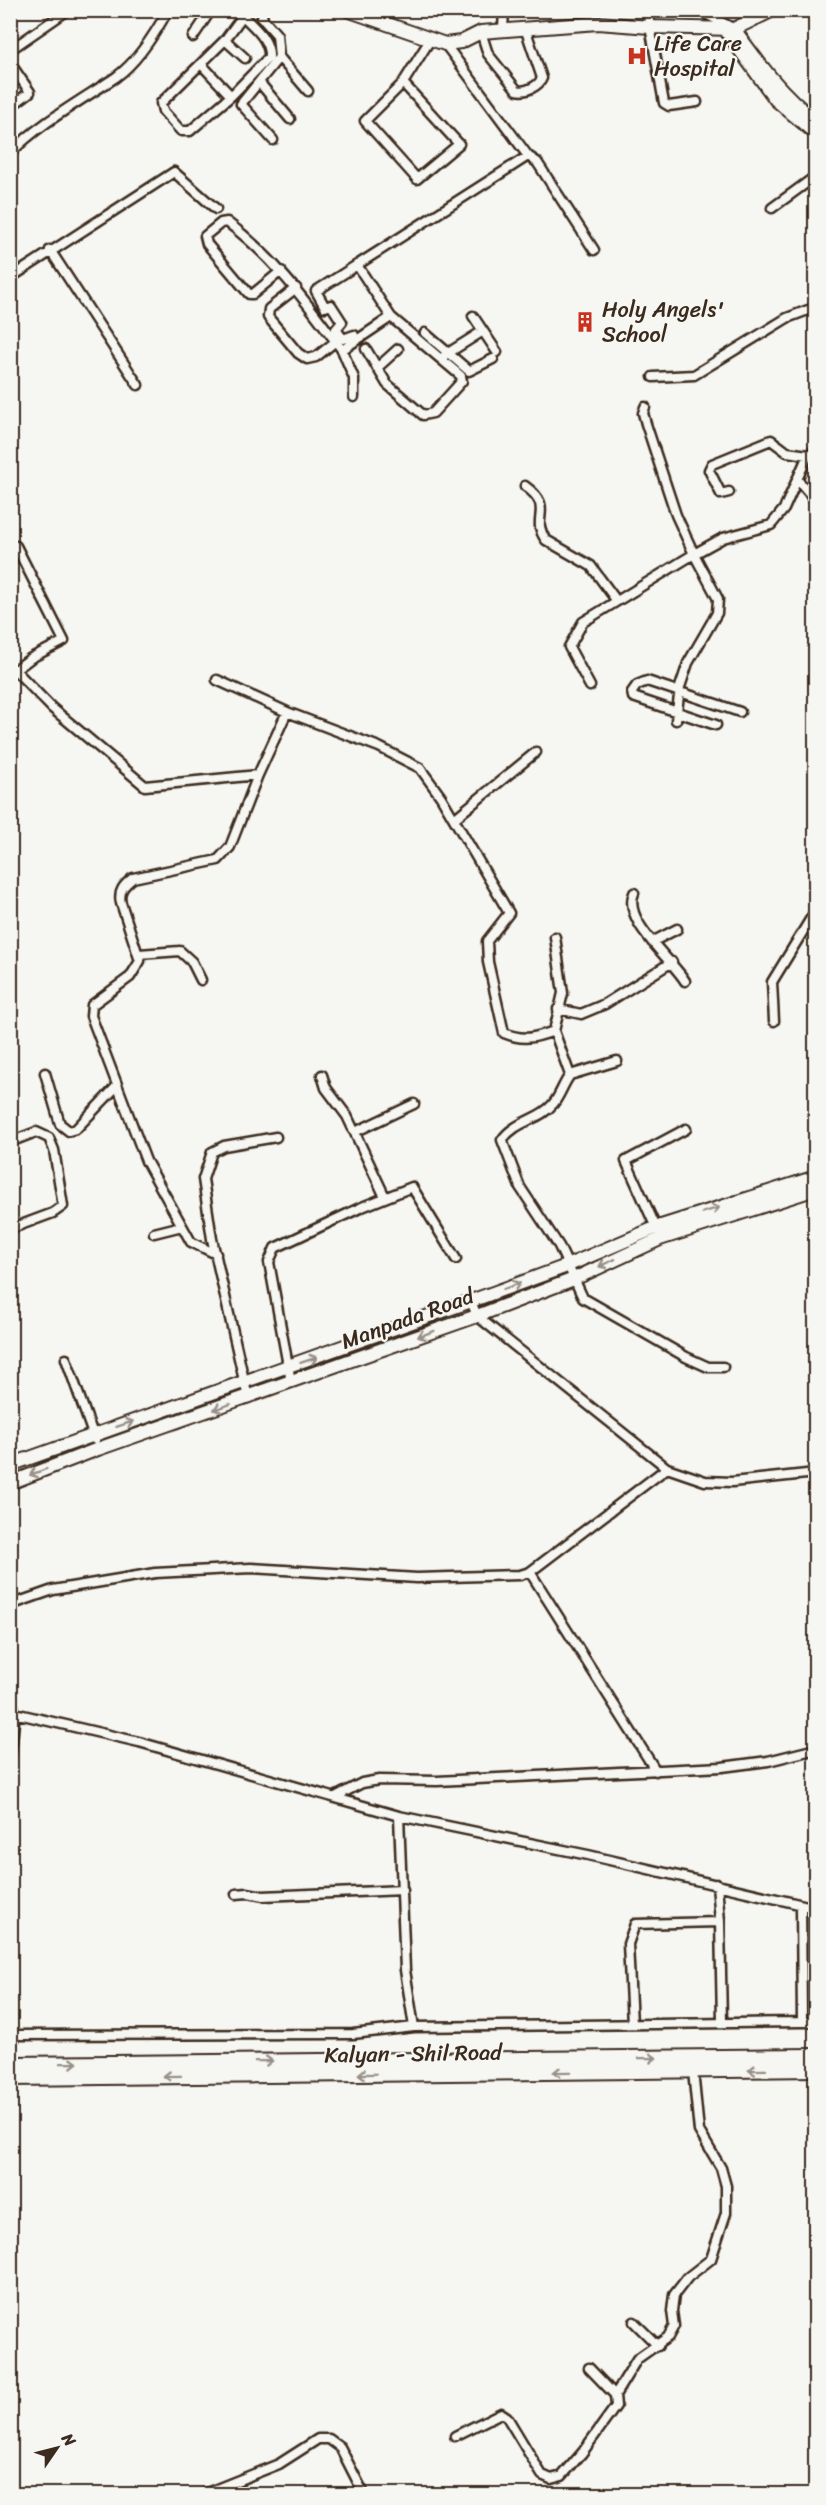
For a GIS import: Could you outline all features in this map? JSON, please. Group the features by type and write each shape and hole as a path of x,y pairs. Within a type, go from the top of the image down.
{"main road":[{"path":"348,10 445,44 461,42 481,32 598,22 650,27 729,29 773,10"},
{"path":"729,29 788,99 816,121"},
{"path":"729,29 776,100 816,134"},
{"name":"Manpada Road","path":"10,1465 287,1368 569,1264 814,1183"},
{"name":"Manpada Road","path":"10,1483 98,1449 248,1398 574,1279 658,1234"},
{"name":"Kalyan - Shil Road","path":"10,2064 816,2056"},
{"name":"Kalyan - Shil Road","path":"10,2078 816,2069"}],"street":[{"path":"10,50 68,10"},
{"path":"10,154 85,95 118,76 135,58 168,10"},
{"path":"193,37 211,10"},
{"path":"263,10 262,18 279,40 279,57 241,101 241,107 273,140"},
{"path":"503,29 504,10"},
{"path":"647,10 663,103 669,106 697,102"},
{"path":"698,10 729,29"},
{"path":"246,14 262,35 270,50 269,57 231,96 190,131 181,131 160,107 161,103 225,40 246,14"},
{"path":"262,35 270,27"},
{"path":"481,32 488,54 517,90 524,91 541,82 542,78 525,28"},
{"path":"225,40 244,58"},
{"path":"403,83 459,144 417,179 365,121 403,83 430,40"},
{"path":"445,44 528,156 537,162 594,250"},
{"path":"279,57 308,91"},
{"path":"10,63 30,92 10,107"},
{"path":"201,64 231,96"},
{"path":"259,82 290,119"},
{"path":"390,314 348,340 343,339 337,331 342,322 331,305 324,307 315,291 528,156"},
{"path":"12,275 174,172 216,209"},
{"path":"772,208 816,176"},
{"path":"280,271 253,294 249,294 207,244 205,236 220,223 226,222 252,241 296,288 342,350 354,378 354,397"},
{"path":"50,250 138,385"},
{"path":"357,265 390,314 462,380 430,415 423,415 392,389 366,349"},
{"path":"296,288 269,309 268,316 298,352 307,359 316,357 336,341"},
{"path":"653,377 694,375 787,318 808,310 816,310"},
{"path":"342,350 390,314"},
{"path":"425,333 471,371 495,356 473,316"},
{"path":"440,358 483,331"},
{"path":"377,368 398,349"},
{"path":"645,407 643,413 645,424 676,515 718,599 717,613 688,663 679,692 677,716"},
{"path":"590,686 569,647 583,622 616,600 723,538 771,525 784,509 812,452 787,452 771,440 712,464 709,470 721,494 729,492"},
{"path":"797,479 816,501"},
{"path":"525,486 534,492 542,508 538,528 546,540 591,567 616,600"},
{"path":"16,546 64,641 31,658 15,670 52,708 145,786 258,775"},
{"path":"217,680 287,712 406,759 420,768 454,819 509,913 487,941 488,962 504,1033 519,1039 536,1038 554,1031"},
{"path":"716,724 677,716 631,694 637,685 647,681 740,712"},
{"path":"216,1254 191,1242 146,1161 91,1016 92,1005 130,977 138,968 139,954 119,896 124,886 133,878 218,860 225,855 287,712"},
{"path":"454,819 536,752"},
{"path":"634,893 631,906 634,915 652,942 672,962 685,981"},
{"path":"774,1021 772,982 816,910"},
{"path":"652,942 677,929"},
{"path":"555,937 563,993 554,1031 570,1075"},
{"path":"139,954 180,951 192,962 201,980"},
{"path":"558,1009 581,1014 605,1004 672,962"},
{"path":"617,1061 570,1075 553,1105 508,1131 502,1140 520,1187 569,1264 583,1298 693,1360 708,1367 723,1367"},
{"path":"45,1073 60,1124 69,1131 76,1129 117,1086"},
{"path":"322,1075 326,1088 347,1116 385,1197"},
{"path":"355,1132 414,1104"},
{"path":"658,1234 626,1161 686,1129"},
{"path":"10,1142 36,1132 50,1138 63,1206 53,1213 10,1230"},
{"path":"248,1398 202,1179 212,1152 224,1146 276,1137"},
{"path":"291,1382 269,1262 271,1253 281,1243 409,1187 416,1188 456,1259"},
{"path":"154,1233 183,1226"},
{"path":"471,1301 477,1316 667,1468 705,1481 732,1482 816,1473"},
{"path":"66,1359 98,1449"},
{"path":"10,1605 53,1590 155,1573 251,1568 417,1578 520,1575 530,1572 667,1468"},
{"path":"530,1572 656,1771"},
{"path":"10,1697 13,1712 10,1760"},
{"path":"13,1712 139,1742 337,1796 399,1816 717,1884 816,1908"},
{"path":"337,1796 362,1783 379,1780 437,1781 656,1771 768,1761 816,1749"},
{"path":"399,1816 405,1970 414,2027"},
{"path":"717,1884 722,2022"},
{"path":"236,1894 248,1893 263,1896 403,1890"},
{"path":"801,1905 802,2022"},
{"path":"632,2024 628,1944 635,1924 720,1922"},
{"path":"10,2035 352,2034 414,2027 816,2022"},
{"path":"455,2436 501,2413 507,2417 542,2475 551,2479 562,2476 616,2406 615,2395 637,2359 658,2346 674,2326 672,2311 674,2295 688,2277 711,2259 726,2213 726,2186 721,2168 699,2132 693,2070"},
{"path":"634,2322 658,2346"},
{"path":"589,2368 615,2395"},
{"path":"204,2494 279,2464 318,2439 329,2439 340,2447 364,2494"}],"place":[{"name":"Life Care Hospital","path":"637,56"},
{"name":"Holy Angels' School","path":"585,322"}]}
